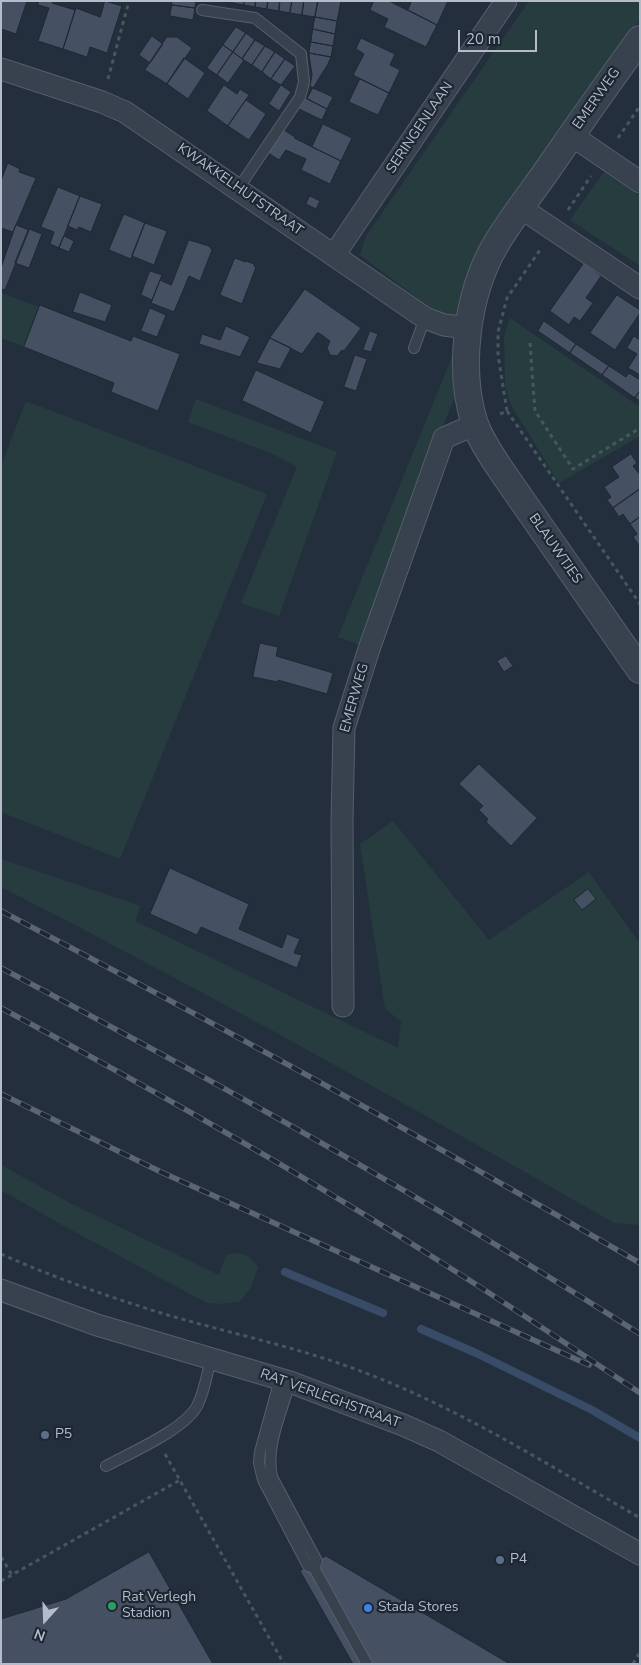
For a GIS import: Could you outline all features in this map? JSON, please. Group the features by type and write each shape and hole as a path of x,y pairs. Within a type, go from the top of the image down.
{"street":[{"name":"SERINGENLAAN","path":"334,255 506,1"},
{"name":"EMERWEG","path":"343,1006 342,820 344,728 369,649 444,438 476,424 470,401 467,377 468,328 476,292 486,264 496,244 640,39"},
{"name":"KWAKKELHUTSTRAAT","path":"1,69 102,102 132,116 425,318 440,324 468,328"},
{"name":"EMERWEG","path":"571,135 640,182"},
{"path":"521,208 640,288"},
{"name":"BLAUWTJES","path":"476,424 488,449 503,473 640,670"},
{"name":"RAT VERLEGHSTRAAT","path":"1,1290 98,1325 285,1381 356,1406 439,1441 640,1554"}],"lane":[{"path":"202,10 255,18 302,54 304,82 300,97 238,189"},
{"path":"414,348 425,318"},
{"path":"106,1466 180,1425 191,1416 198,1404 211,1359"},
{"path":"285,1381 262,1447 259,1463 260,1471 308,1566 314,1568 367,1664"}],"path":[{"path":"102,102 129,1"},
{"path":"640,106 507,298 498,332 498,355 508,411 640,604"},
{"path":"530,343 535,411 573,469 640,428"},
{"path":"476,424 508,411"},
{"path":"156,1438 284,1664"},
{"path":"1,1581 180,1480"},
{"path":"1,1557 12,1575"},
{"path":"633,1664 640,1652"}],"green space":[{"path":"529,1 640,1 640,19 487,240 468,271 460,297 457,320 429,307 360,255 366,236"},
{"path":"604,172 640,196 640,266 570,220"},
{"path":"1,293 50,311 33,350 1,338"},
{"path":"510,318 640,407 640,436 559,483 511,405 505,386 504,336"},
{"path":"456,347 459,387 418,487 360,645 338,637"},
{"path":"196,399 337,452 279,616 241,603 297,467 273,454 188,422"},
{"path":"26,401 267,494 120,859 1,812 1,466"},
{"path":"393,821 489,940 589,872 640,944 640,1225 614,1223 310,1051 1,887 1,859 141,906 135,921 398,1048 401,1021 385,1009 360,844"},
{"path":"1,1165 72,1204 219,1275 226,1255 237,1253 248,1256 258,1267 250,1289 239,1302 207,1303 1,1190"}],"building":[{"path":"1,1 27,1 16,34 1,29"},
{"path":"39,1 53,1 52,3 75,10 63,49 38,41 49,8 38,5"},
{"path":"105,1 122,6 107,53 90,47 87,57 63,49 76,8 100,17"},
{"path":"172,1 196,1 195,8 172,5"},
{"path":"233,1 244,1 244,5 233,3"},
{"path":"244,1 256,1 255,7 244,5"},
{"path":"256,1 268,1 267,9 255,7"},
{"path":"268,1 280,1 279,11 267,9"},
{"path":"280,1 292,1 290,13 279,11"},
{"path":"292,1 304,1 302,15 290,13"},
{"path":"304,1 318,1 315,17 302,15"},
{"path":"318,1 341,1 337,21 315,17"},
{"path":"374,1 389,1 437,25 426,47 384,27 388,19 370,10"},
{"path":"412,1 448,1 437,25 408,10"},
{"path":"172,5 195,8 193,20 170,16"},
{"path":"315,17 337,21 335,34 313,29"},
{"path":"236,27 246,33 233,52 223,45"},
{"path":"313,29 335,34 333,46 311,42"},
{"path":"246,33 255,40 242,59 233,52"},
{"path":"152,36 163,44 150,63 139,55"},
{"path":"167,37 177,37 192,48 167,84 145,70"},
{"path":"361,38 395,54 390,65 400,70 389,93 353,75 364,54 356,49"},
{"path":"255,40 265,46 252,65 242,59"},
{"path":"311,42 333,46 331,57 309,53"},
{"path":"223,45 233,52 217,75 207,68"},
{"path":"265,46 275,52 262,72 252,65"},
{"path":"233,52 244,60 228,83 217,75"},
{"path":"275,52 285,59 271,79 262,72"},
{"path":"309,53 331,57 313,88 310,86 312,75"},
{"path":"184,58 205,73 188,99 167,84"},
{"path":"285,59 295,66 281,85 271,79"},
{"path":"360,79 389,93 378,115 349,102"},
{"path":"224,85 237,94 240,89 249,95 228,126 207,111"},
{"path":"281,85 291,92 279,111 269,104"},
{"path":"313,88 333,97 327,109 307,99"},
{"path":"306,98 327,109 322,120 299,109"},
{"path":"246,100 266,114 249,140 228,126"},
{"path":"323,124 352,138 341,161 312,147"},
{"path":"284,130 294,138 341,161 330,184 301,170 306,159 286,150 279,160 268,153"},
{"path":"8,163 20,169 19,172 36,178 13,232 1,228 1,181"},
{"path":"58,187 80,196 59,248 50,244 54,232 41,227"},
{"path":"80,196 102,204 91,232 79,227 77,230 68,226"},
{"path":"310,196 320,201 316,209 306,204"},
{"path":"124,214 145,223 131,259 109,250"},
{"path":"145,223 167,231 154,265 132,256"},
{"path":"16,225 29,230 5,290 1,289 1,268"},
{"path":"29,229 42,234 29,268 15,263"},
{"path":"64,236 74,241 69,252 59,248"},
{"path":"189,240 209,246 212,250 200,281 189,276 174,312 151,303 160,280 171,285"},
{"path":"235,258 254,264 256,267 242,304 220,295"},
{"path":"584,263 601,276 586,298 593,303 580,321 574,317 569,325 550,311"},
{"path":"150,271 162,275 152,300 141,295"},
{"path":"305,289 361,328 344,351 342,350 337,356 330,355 327,348 330,341 319,333 317,333 302,354 270,338"},
{"path":"80,292 112,305 105,322 73,312"},
{"path":"617,295 640,310 640,313 615,350 590,333"},
{"path":"40,305 131,341 133,336 180,354 158,411 111,392 114,383 24,347"},
{"path":"150,308 166,315 157,337 141,331"},
{"path":"544,321 576,344 570,353 538,331"},
{"path":"226,326 250,337 240,357 199,344 202,334 220,340"},
{"path":"370,331 378,334 371,352 363,350"},
{"path":"634,336 640,340 640,375 628,368 637,354 627,348"},
{"path":"270,338 291,348 280,369 257,363"},
{"path":"576,344 609,366 602,375 570,353"},
{"path":"355,355 367,359 356,391 344,387"},
{"path":"609,366 626,377 629,373 640,380 640,391 635,398 602,375"},
{"path":"256,370 323,401 325,400 311,433 243,401 241,403"},
{"path":"640,391 640,401 635,398"},
{"path":"631,454 637,463 633,466 640,475 640,489 613,508 607,500 611,497 604,487 619,477 612,467"},
{"path":"640,489 640,517 630,524 623,514 619,517 613,508"},
{"path":"640,517 639,545 633,537 637,534 630,524"},
{"path":"260,643 278,647 276,656 333,673 327,694 278,680 278,682 253,677"},
{"path":"506,656 513,666 504,672 497,661"},
{"path":"479,764 537,818 511,846 486,822 488,819 479,810 483,806 459,784"},
{"path":"170,868 249,904 239,929 282,948 287,934 300,939 294,953 302,955 297,968 201,927 197,935 150,914"},
{"path":"588,889 596,899 582,910 574,900"},
{"name":"Rat Verlegh Stadion","path":"149,1552 213,1664 1,1664 1,1619 66,1599"},
{"name":"Stada Stores","path":"326,1556 510,1664 353,1664 300,1571"}],"waterway":[{"path":"285,1272 383,1313"},
{"path":"421,1329 476,1353 592,1410 640,1438"}],"railway":[{"path":"1,911 482,1172 640,1263"},
{"path":"1,968 163,1055 324,1145 483,1237 640,1334"},
{"path":"1,1008 170,1101 337,1198 471,1281 640,1393"},
{"path":"1,1094 161,1172 589,1365"}],"place":[{"name":"P5","path":"45,1435"},
{"name":"P4","path":"500,1560"},
{"name":"Rat Verlegh Stadion","path":"112,1606"},
{"name":"Stada Stores","path":"368,1608"}]}
